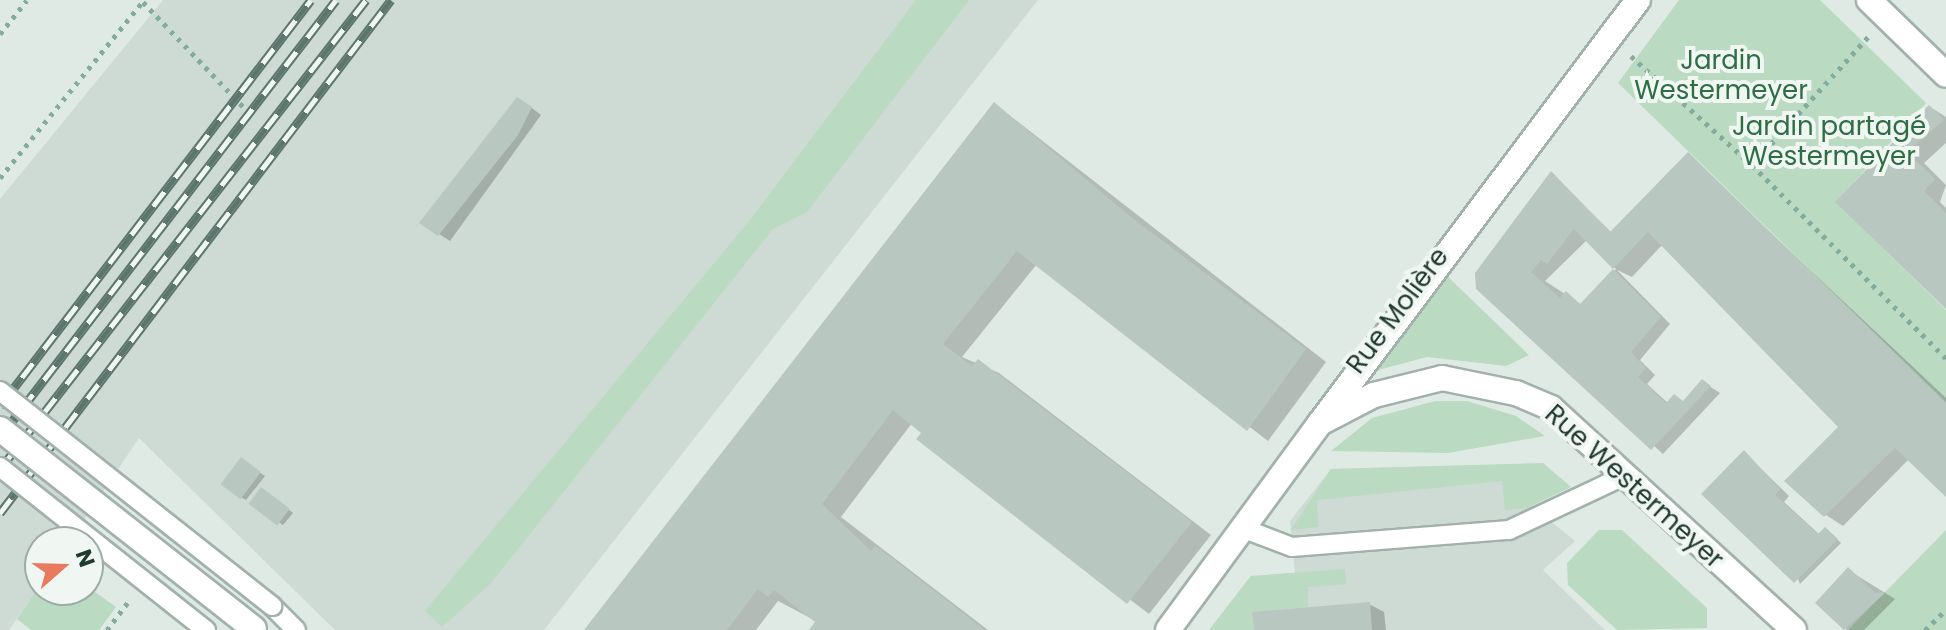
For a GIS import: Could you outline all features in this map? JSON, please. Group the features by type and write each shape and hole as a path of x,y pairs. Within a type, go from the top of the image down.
{"main road":[{"name":"Rue Molière","path":"1168,630 1638,0"},
{"path":"1869,0 1946,75"},
{"name":"Rue Westermeyer","path":"1320,423 1411,383 1478,382 1551,408 1794,630"},
{"path":"0,429 254,630"}],"lane":[{"path":"0,391 272,606 296,630"},
{"path":"0,467 206,630"},
{"path":"1242,528 1292,547 1509,530 1624,476"}],"path":[{"path":"0,34 27,0"},
{"path":"0,178 144,1 250,114"},
{"path":"1752,165 1867,37 1893,24"},
{"path":"1609,37 1752,165 1946,358"},
{"path":"1925,630 1946,610"},
{"path":"107,630 118,616"}],"shaded area":[{"path":"163,0 1038,0 544,630 335,630 139,438 80,526 24,526 26,606 9,630 0,630 0,199"},
{"path":"1482,465 1575,541 1543,570 1605,630 1209,630 1251,576 1295,573 1290,521 1331,469"}],"green space":[{"path":"916,0 969,0 807,212 773,229 490,584 442,627 425,611 750,220"},
{"name":"Jardin Westermeyer","path":"1679,0 1820,0 1926,103 1836,202 1946,310 1946,402 1618,83"},
{"path":"1444,273 1529,355 1506,366 1427,357 1363,374"},
{"path":"1435,401 1467,401 1516,416 1545,436 1448,453 1331,451 1372,418"},
{"path":"1543,463 1571,487 1527,508 1505,510 1502,481 1317,500 1318,527 1291,530 1331,469"},
{"path":"1599,530 1622,530 1707,608 1707,628 1617,630 1568,585 1567,563"},
{"path":"1946,530 1946,630 1848,630"},
{"path":"1345,569 1346,584 1308,587 1308,607 1252,612 1254,630 1209,630 1251,576"},
{"path":"104,598 116,607 99,630 31,630 17,619 26,606 104,606"}],"building":[{"path":"517,97 532,107 518,135 438,236 419,223"},
{"path":"994,102 1131,217 1306,349 1247,431 1017,251 943,344 972,366 978,359 1192,522 1127,604 916,439 921,433 893,410 822,504 871,551 875,545 985,630 809,630 815,622 774,590 768,597 758,589 727,630 584,630"},
{"path":"1929,105 1944,120 1907,152 1935,179 1924,191 1946,213 1946,309 1835,202"},
{"path":"1688,152 1946,403 1946,497 1895,448 1824,517 1784,481 1838,427 1648,232 1613,269 1661,317 1631,352 1646,368 1638,377 1666,403 1674,394 1683,401 1702,379 1711,386 1651,450 1476,289 1475,273 1551,171 1610,232","holes":["1574,229 1613,269 1580,304 1566,291 1560,298 1531,272 1541,260 1547,264"]},
{"path":"1744,450 1780,489 1775,495 1818,534 1825,527 1838,539 1794,583 1701,494"},
{"path":"241,457 261,472 241,499 221,484"},
{"path":"261,487 290,509 277,525 248,504"},
{"path":"1848,567 1875,593 1886,592 1844,630 1815,603"},
{"path":"1370,602 1372,630 1254,630 1252,612"}],"railway":[{"path":"0,406 311,0"},
{"path":"0,437 336,0"},
{"path":"0,469 366,0"},
{"path":"0,513 391,0"}],"park label":[{"name":"Jardin partagé Westermeyer","path":"1829,142"}]}
